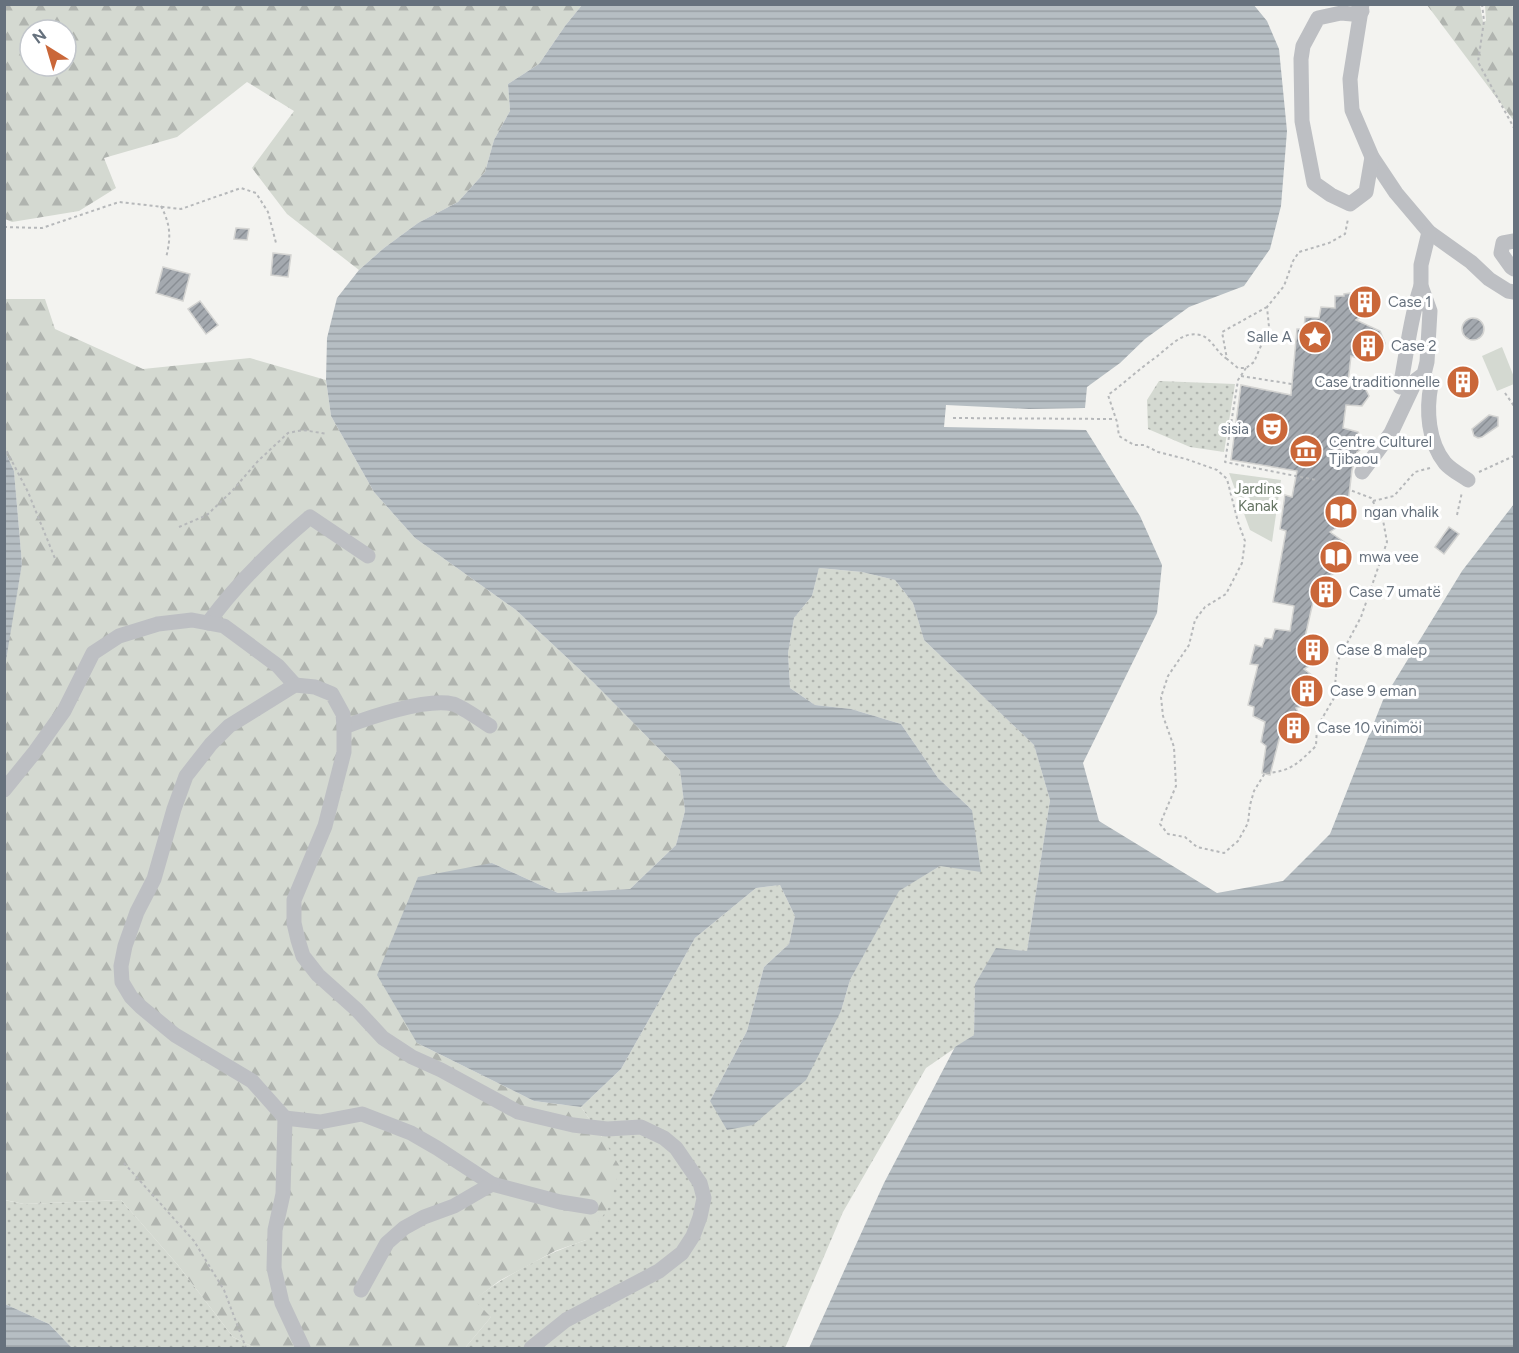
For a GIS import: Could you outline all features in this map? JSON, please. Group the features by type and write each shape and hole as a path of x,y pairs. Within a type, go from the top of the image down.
{"street":[{"path":"1362,8 1352,14 1341,13 1318,18 1303,46 1300,59 1302,121 1314,183 1331,195 1350,204 1366,192 1372,158"},
{"path":"1362,8 1350,79 1352,110 1372,158 1396,193 1429,232 1471,262 1489,279 1508,291 1515,292"},
{"path":"1400,387 1411,332 1412,312 1420,286 1421,265 1429,232"},
{"path":"1515,241 1503,243 1501,253 1515,269"},
{"path":"1362,472 1391,433 1416,380 1424,374 1427,362 1430,311 1420,286"},
{"path":"1424,374 1431,385 1428,399 1429,424 1437,450 1446,465 1468,480"},
{"path":"208,623 225,599 281,541 310,517 368,556"},
{"path":"4,790 64,711 93,653 119,636 158,624 192,620 224,626 278,666 295,685"},
{"path":"531,1348 566,1320 659,1271 682,1253 693,1236 700,1217 704,1198 700,1182 676,1148 664,1138 641,1127 607,1129 573,1125 518,1112 441,1070 412,1058 383,1038 357,1010 318,975 303,956 294,923 294,900 324,826 344,752 342,714 332,694 315,687 295,685 229,726 211,744 186,776 174,809 154,879 137,912 125,946 121,966 122,982 131,997 175,1035 252,1081 285,1118 320,1122 362,1114 411,1133 492,1184 560,1202 591,1207"},
{"path":"344,727 367,718 428,704 454,704 490,726"},
{"path":"285,1118 283,1194 275,1230 274,1268 282,1303 303,1348"},
{"path":"361,1290 387,1243 404,1228 424,1216 454,1206 492,1184"}],"path":[{"path":"1482,4 1484,21 1478,62 1515,128"},
{"path":"4,228 42,228 120,202 181,209 241,188 256,193 268,212 276,243"},
{"path":"1227,360 1222,332 1267,307 1284,286 1293,261 1299,252 1329,243 1345,234 1350,204"},
{"path":"161,206 168,220 170,241 166,258"},
{"path":"1267,307 1269,327 1254,362 1246,368 1238,380 1225,462 1316,480"},
{"path":"1246,368 1239,368 1217,353 1212,342 1200,334 1185,336 1134,372 1108,395 1119,436 1134,445 1144,445 1158,452 1179,456 1217,470 1227,480 1245,541 1242,563 1226,594 1205,606 1195,620 1190,645 1168,676 1161,697 1163,716 1174,747 1175,762 1176,786 1160,824 1168,834 1185,837 1197,847 1224,853 1238,841 1248,823 1254,791 1265,773 1283,772 1316,746 1317,727 1334,698 1337,662 1361,617 1387,542 1383,520 1371,498 1350,490"},
{"path":"1241,376 1292,384"},
{"path":"1505,393 1515,406"},
{"path":"953,418 1112,419"},
{"path":"179,527 207,515 288,433 303,430 327,434"},
{"path":"4,446 28,492 56,561"},
{"path":"1373,501 1394,496 1415,472 1446,465"},
{"path":"124,1163 194,1241 224,1290 246,1348"}],"green space":[{"path":"4,5 582,5 539,64 508,84 510,111 494,140 485,172 458,202 418,223 359,270 287,214 252,168 294,111 247,82 177,137 104,158 116,188 79,211 12,222 5,219"},
{"path":"1427,5 1480,5 1483,22 1486,21 1485,5 1511,5 1514,8 1514,121"},
{"path":"4,299 45,299 55,329 143,369 250,358 326,380 331,416 374,492 415,538 516,610 593,682 680,770 685,811 676,845 630,889 558,893 492,863 417,1043 534,1101 581,1107 620,1167 609,1207 586,1240 555,1251 499,1281 474,1300 491,1317 465,1348 255,1348 233,1337 177,1264 121,1200 24,1204 5,1200 4,666 22,564 14,471 5,451"},
{"path":"1502,347 1514,377 1514,384 1497,391 1482,356"},
{"path":"1159,381 1235,384 1224,452 1190,447 1148,429 1147,400"},
{"name":"Jardins Kanak","path":"1229,473 1281,480 1272,542 1250,530"},
{"path":"819,568 862,572 895,580 913,603 924,640 1034,745 1050,800 1027,951 996,949 975,984 974,1035 926,1068 843,1212 785,1348 465,1348 491,1317 473,1300 527,1266 586,1240 602,1137 581,1107 621,1069 695,938 756,888 780,885 795,916 789,944 764,967 747,1031 710,1101 841,1011 850,980 898,891 940,866 972,810 938,778 901,724 851,709 815,705 790,688 788,653 794,618 812,596"},
{"path":"4,1200 24,1204 121,1200 177,1264 233,1337 255,1348 72,1348 49,1324 5,1304"}],"shaded area":[{"path":"1253,4 1267,21 1279,49 1287,131 1281,206 1270,249 1244,286 1189,307 1145,339 1120,363 1087,387 1085,408 1029,409 946,405 944,427 1086,430 1140,516 1162,565 1157,613 1083,763 1099,821 1217,893 1283,881 1330,834 1383,700 1462,571 1514,504 1514,1348 809,1348 884,1183 955,1047 974,1035 975,984 996,948 1027,951 1050,800 1034,745 924,640 913,603 895,580 862,572 819,568 812,596 794,618 788,653 790,688 815,705 851,709 901,724 938,778 972,810 981,872 940,866 899,891 850,980 841,1011 806,1080 753,1125 727,1130 710,1101 747,1031 764,967 789,944 795,916 780,885 756,888 695,938 621,1069 581,1107 534,1101 417,1043 377,975 418,877 492,863 558,893 630,889 676,845 685,811 680,770 593,682 516,610 415,538 374,492 331,416 326,380 327,338 337,298 359,270 384,248 418,223 458,202 485,172 494,140 510,111 508,84 539,64 582,5"},
{"path":"5,451 14,471 22,564 5,666"},
{"path":"5,1304 49,1324 72,1348 5,1348"}],"building":[{"path":"236,228 249,229 247,240 234,239"},
{"path":"273,253 291,255 288,277 271,275"},
{"path":"163,267 190,274 183,301 156,293"},
{"path":"1365,291 1374,295 1375,308 1356,320 1380,331 1385,343 1382,354 1371,361 1351,356 1348,382 1364,386 1369,396 1362,406 1346,405 1343,428 1358,432 1364,442 1357,452 1352,470 1348,503 1352,510 1351,518 1330,532 1347,544 1351,560 1346,567 1329,576 1336,590 1333,601 1313,602 1305,637 1322,643 1324,652 1321,659 1304,669 1318,680 1322,694 1317,702 1296,708 1305,725 1304,733 1294,739 1280,736 1270,775 1262,773 1266,746 1261,742 1265,722 1253,716 1254,707 1248,705 1258,665 1250,664 1255,645 1262,647 1265,638 1272,639 1275,629 1290,631 1294,606 1273,602 1286,531 1280,529 1285,495 1292,497 1297,471 1231,460 1241,385 1291,395 1297,329 1304,329 1305,317 1319,318 1321,307 1335,308 1335,296"},
{"path":"200,301 218,325 206,334 188,309"},
{"name":"Case traditionnelle","path":"1469,318 1477,318 1484,325 1484,333 1477,340 1469,340 1462,333 1462,325"},
{"name":"Case traditionnelle","path":"1459,371 1467,371 1474,378 1474,386 1467,393 1459,393 1452,386 1452,378"},
{"path":"1489,415 1498,417 1498,426 1482,437 1474,436 1472,429"},
{"path":"1449,527 1459,534 1444,554 1435,547"}],"place":[{"name":"Case 1","path":"1365,302"},
{"name":"Salle A","path":"1315,337"},
{"name":"Case 2","path":"1368,346"},
{"name":"Case traditionnelle","path":"1463,382"},
{"name":"sisia","path":"1272,429"},
{"name":"Centre Culturel Tjibaou","path":"1306,451"},
{"name":"ngan vhalik","path":"1341,512"},
{"name":"mwa vee","path":"1336,557"},
{"name":"Case 7 umatë","path":"1326,592"},
{"name":"Case 8 malep","path":"1313,650"},
{"name":"Case 9 eman","path":"1307,691"},
{"name":"Case 10 vinimöi","path":"1294,728"}]}
